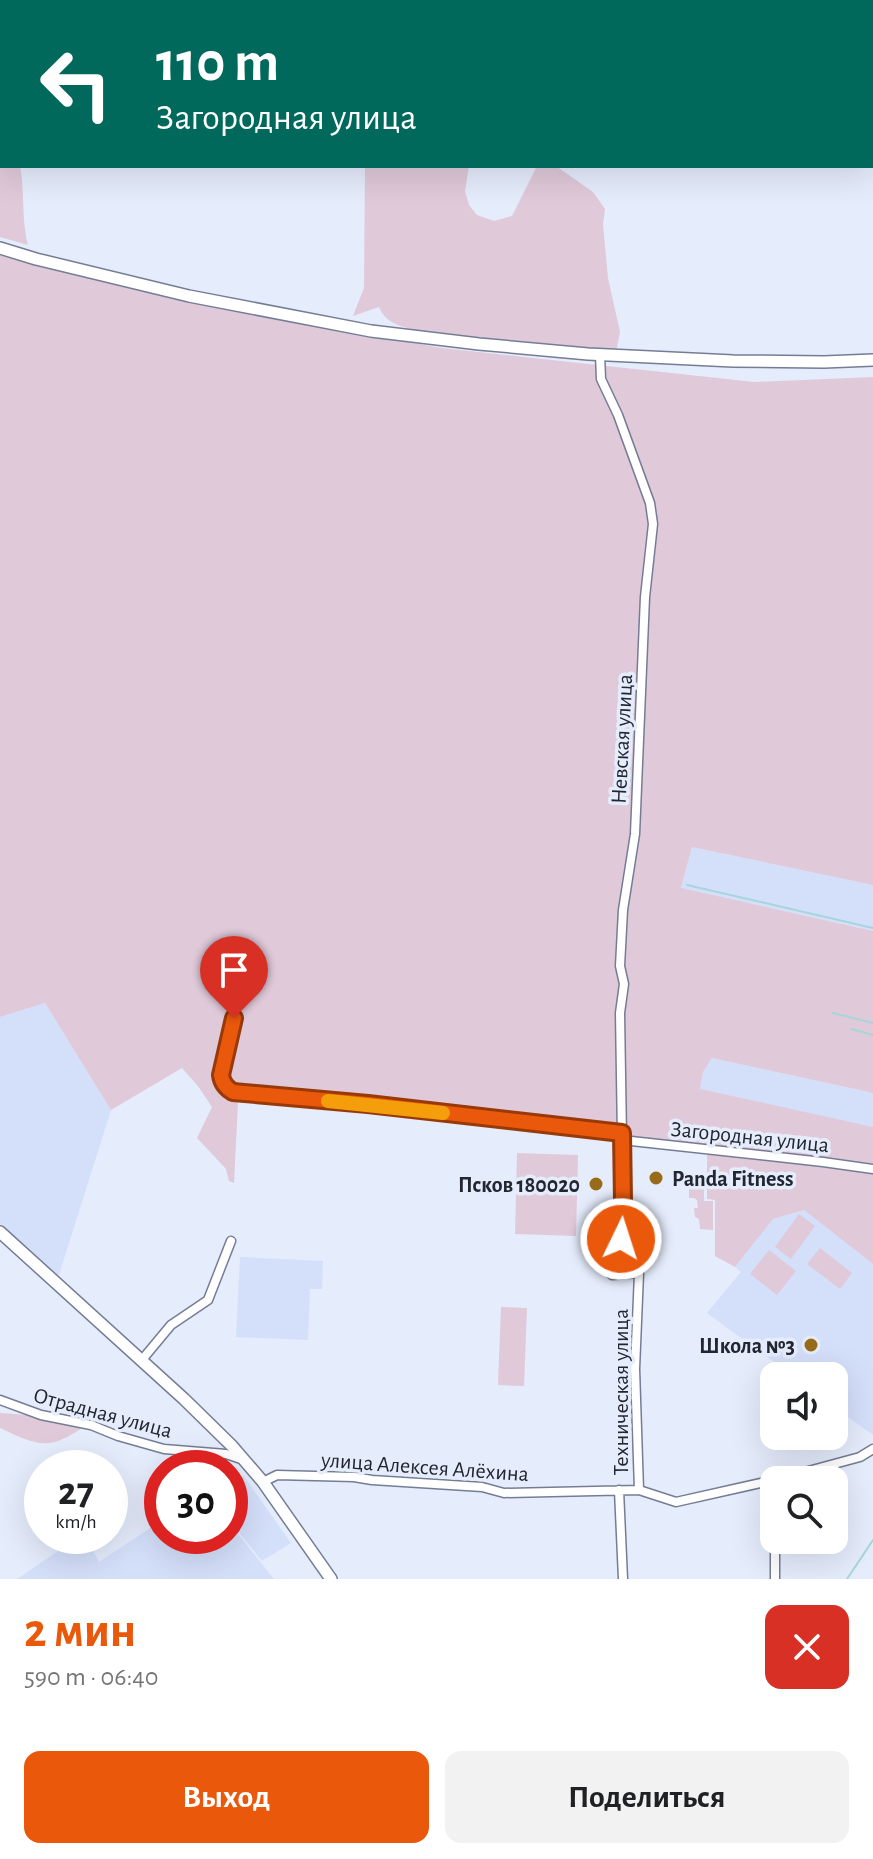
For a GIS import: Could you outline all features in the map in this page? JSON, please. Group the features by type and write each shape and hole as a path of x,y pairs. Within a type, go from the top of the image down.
{"street":[{"path":"0,248 189,296 371,331 600,355 733,361 873,360"},
{"name":"Невская улица","path":"600,355 601,379 618,415 650,503 653,524 645,597 635,834 623,910 620,966 624,984 620,1013 622,1137"},
{"name":"Загородная улица","path":"234,1014 221,1075 227,1088 233,1092 368,1104 873,1169"},
{"name":"Техническая улица","path":"622,1137 622,1227 612,1275 639,1273 635,1369 639,1490"},
{"path":"0,1232 203,1416 235,1450"},
{"path":"141,1361 171,1325 208,1300 231,1241"},
{"name":"Отрадная улица","path":"0,1400 41,1415 91,1425 118,1436 176,1450"},
{"name":"улица Алексея Алёхина","path":"827,1466 860,1457 873,1449"},
{"path":"248,1465 331,1579"},
{"name":"улица Алексея Алёхина","path":"263,1482 277,1475 354,1477 482,1487 504,1493 639,1490 676,1502 760,1483"},
{"name":"Техническая улица","path":"619,1490 623,1579"},
{"path":"775,1554 775,1579"}],"shaded area":[{"path":"0,168 20,168 28,245 0,237"},
{"path":"365,168 469,168 465,191 469,205 477,215 494,221 512,216 536,168 559,168 593,192 605,209 603,224 608,278 620,332 616,352 418,331 390,321 379,307 353,316 364,288"},
{"path":"0,254 282,320 442,348 754,382 873,377 873,885 692,847 681,888 873,931 873,1093 712,1058 703,1072 700,1089 873,1127 873,1264 804,1210 773,1219 735,1267 715,1256 715,1200 707,1199 707,1152 494,1122 238,1102 234,1183 229,1181 226,1169 197,1138 212,1107 182,1068 111,1110 45,1003 0,1017"},
{"path":"692,847 873,885 873,931 681,889"},
{"path":"45,1003 111,1110 58,1278 0,1226 0,1017"},
{"path":"712,1058 873,1093 873,1127 700,1090 703,1072"},
{"path":"517,1153 578,1155 576,1236 515,1234"},
{"path":"704,1185 704,1201 713,1201 713,1230 700,1229 694,1208 698,1208 697,1200 689,1198 689,1187"},
{"name":"Школа №3","path":"804,1210 873,1264 873,1435 848,1417 848,1362 774,1362 707,1313 741,1272 735,1267 773,1219"},
{"path":"799,1214 815,1226 791,1259 775,1247"},
{"path":"820,1248 852,1273 840,1289 807,1264"},
{"path":"769,1250 796,1271 777,1295 750,1274"},
{"path":"240,1257 323,1261 322,1289 310,1289 308,1340 236,1337"},
{"path":"501,1307 527,1308 524,1386 498,1385"},
{"path":"0,1413 29,1415 85,1426 62,1439 34,1442 0,1428"},
{"path":"248,1482 291,1543 262,1561 248,1544"},
{"path":"144,1532 144,1554 248,1554 248,1546 274,1579 17,1579 54,1554 95,1554 99,1562 111,1554 128,1554 128,1543"}],"waterway":[{"path":"687,885 873,928"},
{"path":"833,1013 873,1023"},
{"path":"851,1029 873,1035"},
{"path":"847,1579 873,1540"}],"slow traffic":[{"path":"328,1101 443,1113"}],"place":[{"name":"Panda Fitness","path":"656,1178"},
{"name":"Псков 180020","path":"596,1184"},
{"name":"Школа №3","path":"811,1345"}],"route":[{"path":"234,1018 221,1075 227,1088 233,1092 622,1133 621,1239"}]}
